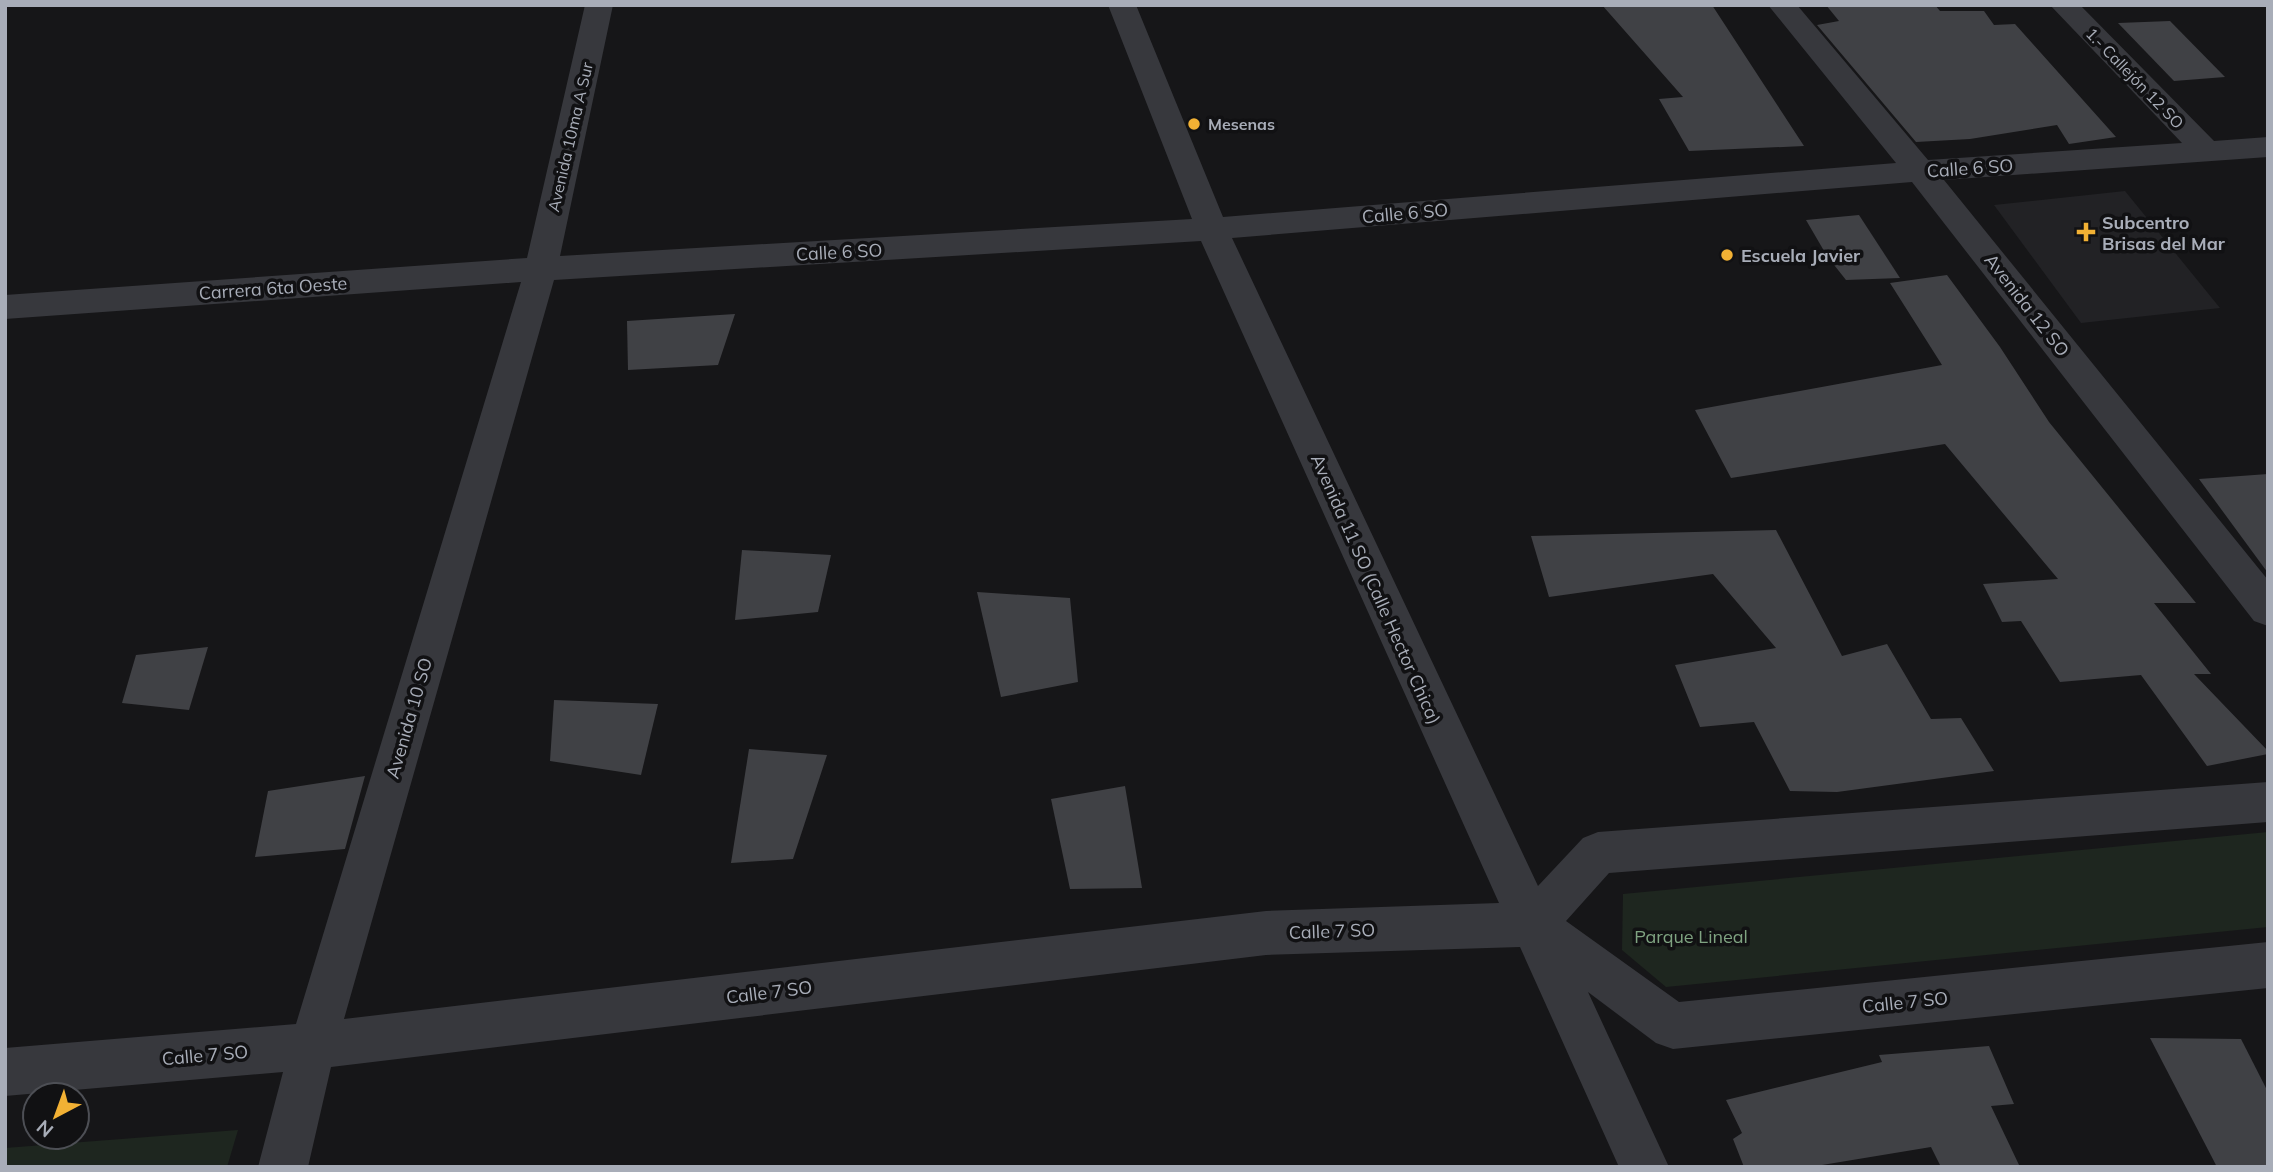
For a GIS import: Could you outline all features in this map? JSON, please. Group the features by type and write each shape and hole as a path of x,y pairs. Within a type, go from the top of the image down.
{"street":[{"name":"Avenida 10ma A Sur","path":"541,270 599,5"},
{"name":"Avenida 11 SO (Calle Hector Chica)","path":"1122,5 1212,229 1494,848 1533,924 1644,1167"},
{"name":"Avenida 12 SO","path":"1782,5 1920,171 2268,609"},
{"name":"1.- Callejón 12 SO","path":"2064,5 2207,151"},
{"name":"Calle 6 SO","path":"541,270 1212,229 1920,171 2268,147"},
{"name":"Carrera 6ta Oeste","path":"5,307 541,270"},
{"name":"Avenida 10 SO","path":"283,1167 313,1046 541,270"},
{"path":"1533,924 1598,853 2268,802"},
{"name":"Calle 7 SO","path":"5,1072 313,1046 1266,933 1533,924 1674,1027 2268,965"}],"shaded area":[{"name":"Subcentro Brisas del Mar","path":"2125,191 2220,308 2081,323 1994,205"}],"green space":[{"name":"Parque Lineal","path":"2268,832 2268,927 1666,987 1622,950 1623,894"},
{"path":"238,1130 227,1167 5,1167 5,1148 21,1147 21,1151 91,1151 91,1141"}],"building":[{"path":"1602,5 1712,5 1804,146 1689,151 1659,99 1683,97"},
{"path":"1826,5 1935,5 1940,11 1984,11 1994,25 2015,24 2116,137 2069,144 2057,125 1970,139 1916,142 1817,25 1839,21"},
{"path":"2170,21 2225,77 2174,81 2118,23"},
{"path":"1859,215 1900,278 1846,280 1827,256 1806,220"},
{"path":"1947,275 2000,347 2049,422 2196,603 2154,603 2211,674 2194,674 2268,754 2207,766 2141,675 2060,682 2021,621 2002,622 1983,584 2058,579 1945,444 1731,478 1695,410 1942,365 1890,283"},
{"path":"735,314 718,365 628,370 627,321"},
{"path":"2268,474 2268,573 2199,479"},
{"path":"1776,530 1842,656 1887,644 1931,719 1961,718 1994,771 1837,792 1790,791 1754,722 1700,727 1675,665 1776,648 1713,574 1549,597 1531,536"},
{"path":"742,550 831,555 818,612 735,620"},
{"path":"977,592 1070,598 1078,682 1001,697"},
{"path":"208,647 189,710 122,703 136,655"},
{"path":"554,700 658,704 641,775 550,761"},
{"path":"749,749 827,755 793,859 731,863"},
{"path":"365,776 345,849 255,857 268,791"},
{"path":"1125,786 1142,888 1070,889 1051,799"},
{"path":"2150,1038 2241,1039 2268,1092 2268,1167 2217,1167"},
{"path":"1989,1046 2014,1104 1991,1106 2020,1167 1941,1167 1931,1147 1810,1167 1744,1167 1733,1139 1742,1133 1726,1100 1882,1062 1879,1055"}],"place":[{"name":"Mesenas","path":"1194,124"},
{"name":"Subcentro Brisas del Mar","path":"2086,232"},
{"name":"Escuela Javier","path":"1727,255"}]}
